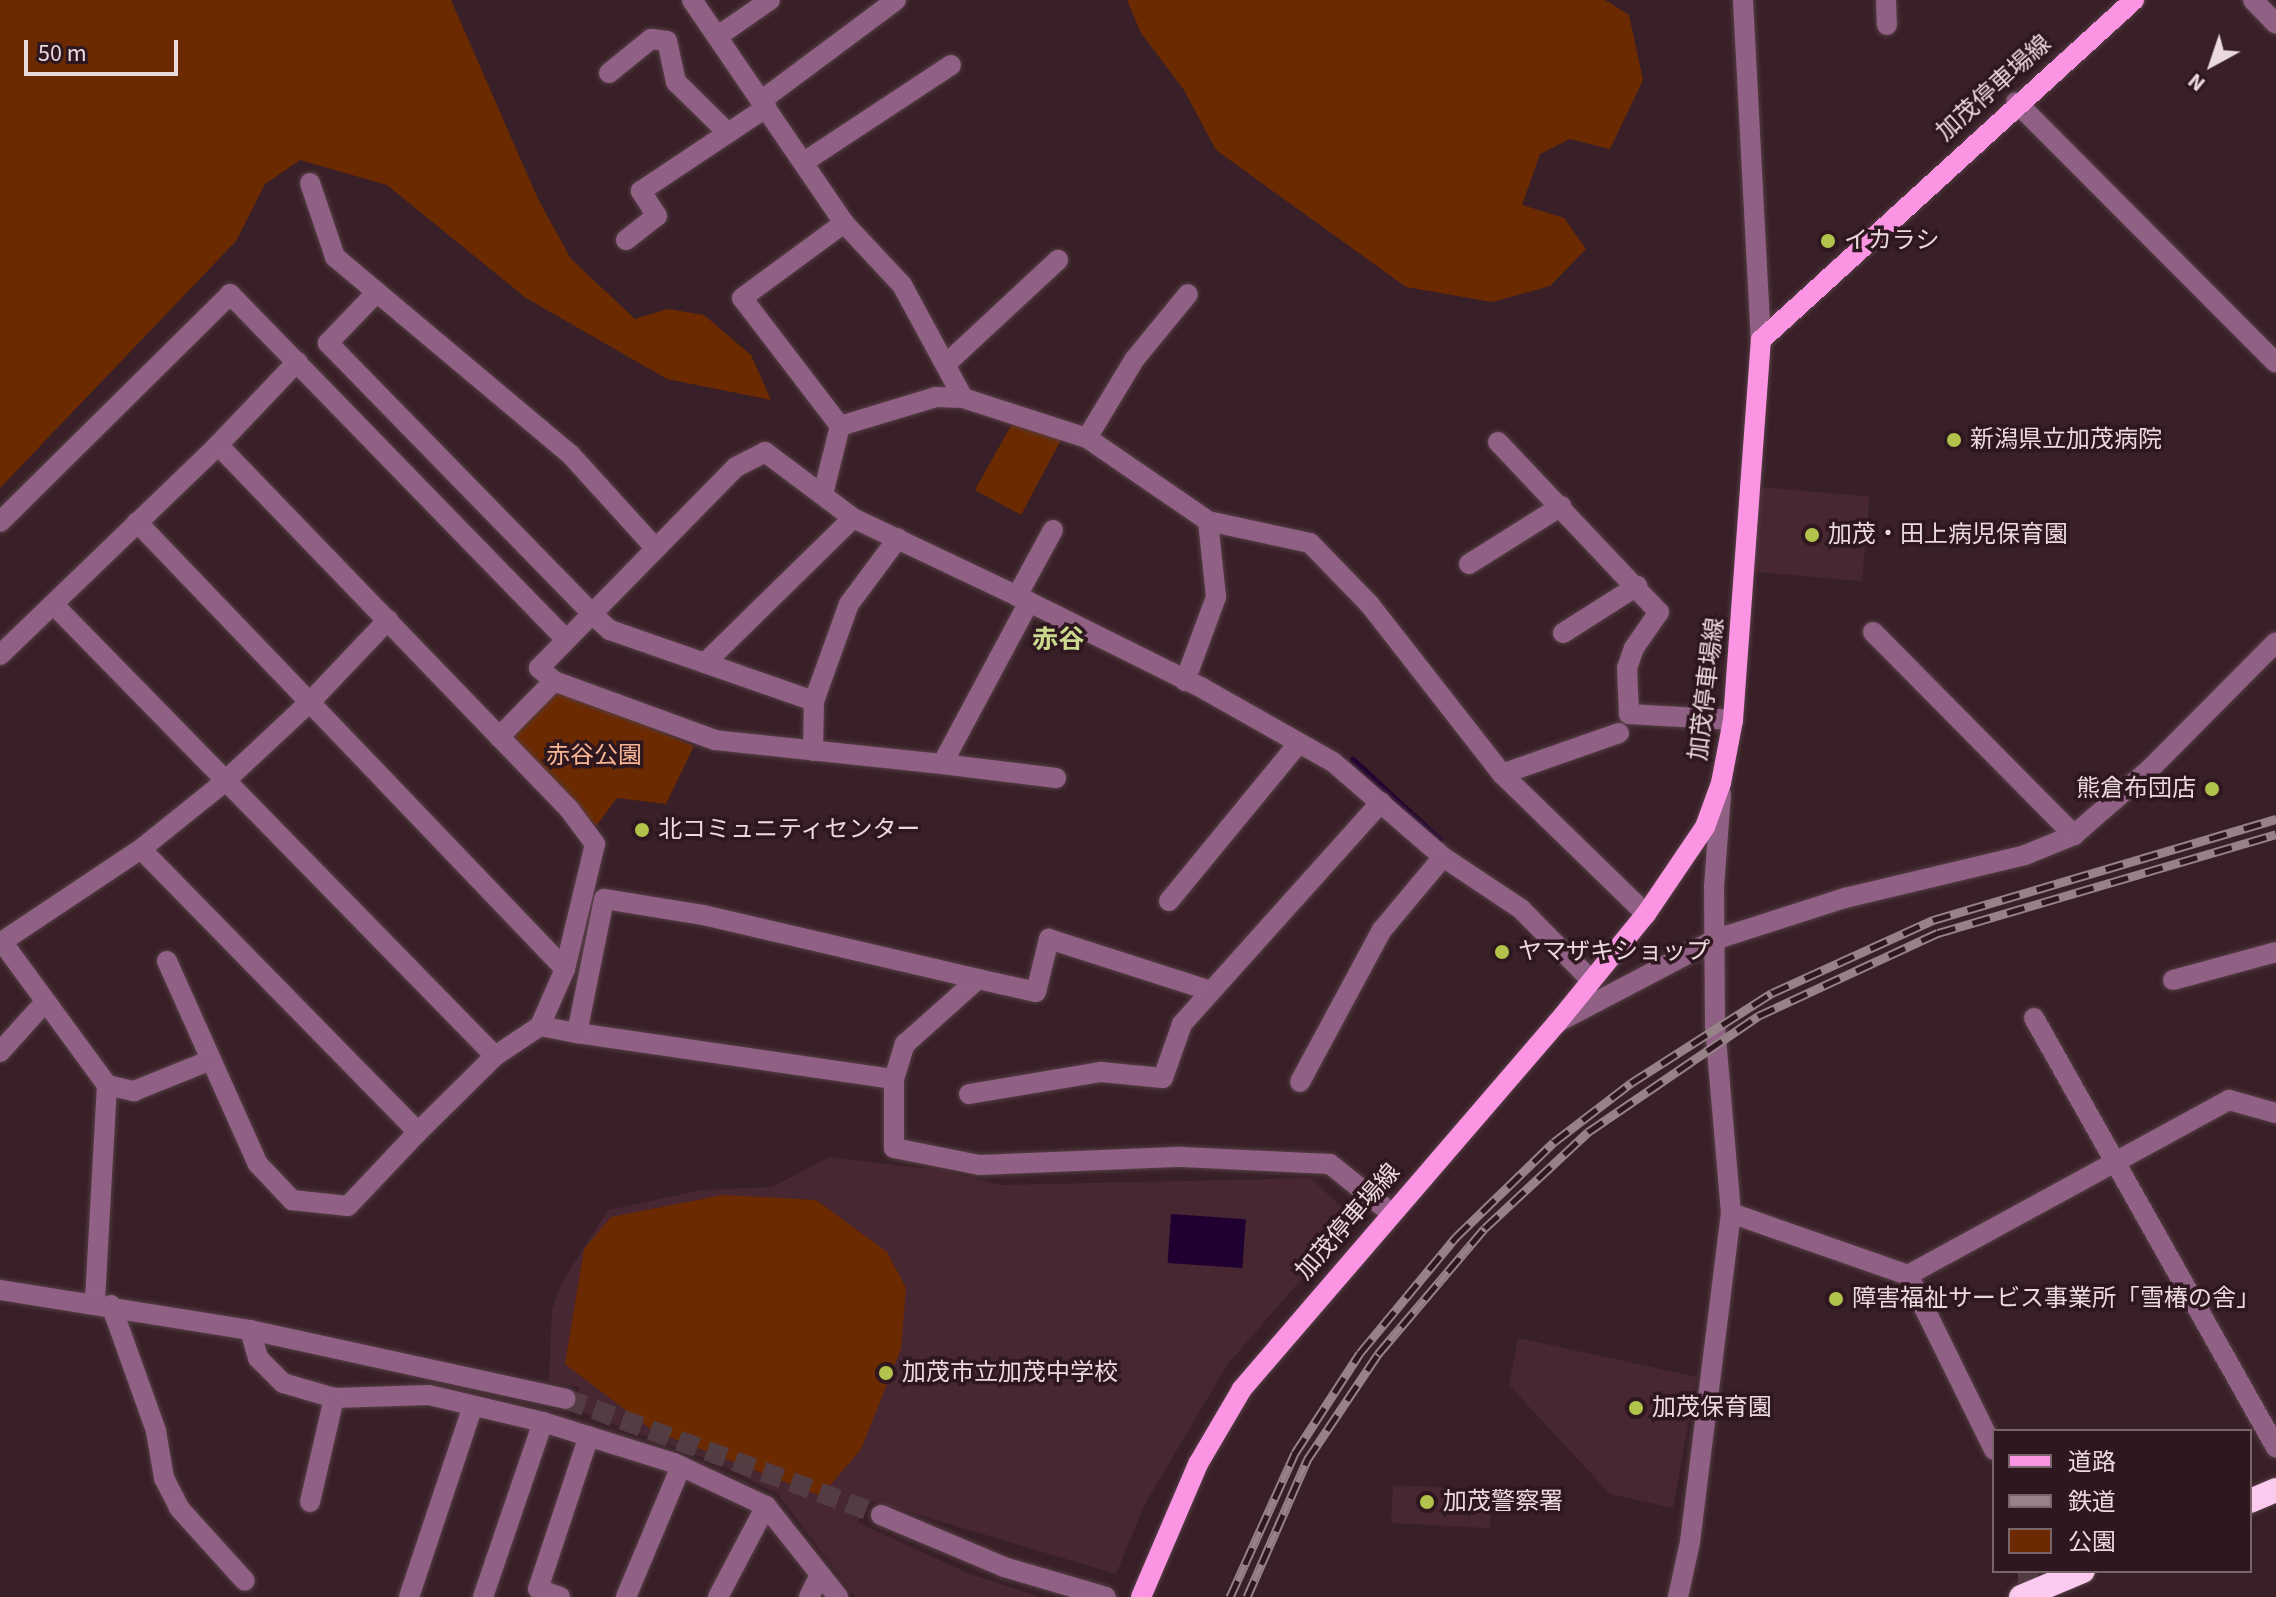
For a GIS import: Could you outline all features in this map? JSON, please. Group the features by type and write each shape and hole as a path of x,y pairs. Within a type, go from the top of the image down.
{"highway":[{"path":"2252,1500 2276,1490"},
{"path":"2021,1597 2078,1573"}],"main road":[{"name":"加茂停車場線","path":"1141,1597 1198,1464 1242,1389 1557,1023 1687,859 1721,783 1733,720 1761,340 2122,4"}],"street":[{"path":"692,0 844,223 902,285 963,398"},
{"path":"718,36 770,0"},
{"path":"626,240 657,216 641,191 728,133 896,0"},
{"path":"1743,0 1761,340"},
{"path":"1886,0 1887,25"},
{"path":"2253,0 2276,24"},
{"path":"609,73 651,39 667,41 676,82 728,133"},
{"path":"804,162 951,65"},
{"path":"2016,102 2276,363"},
{"path":"310,183 335,257 570,454 656,549"},
{"path":"840,426 742,298 844,223"},
{"path":"946,364 1058,260"},
{"path":"377,292 328,343 592,614 610,630 814,701"},
{"path":"0,522 230,294 565,639"},
{"path":"1087,438 1134,360 1188,294"},
{"path":"0,655 55,606 297,362"},
{"path":"840,426 936,397 963,398 1087,438 1208,521 1310,543 1370,605 1502,774 1646,914"},
{"path":"823,494 840,426"},
{"path":"1498,442 1659,612 1630,658 1626,710 1733,720"},
{"path":"167,961 258,1164 292,1200 348,1206 495,1056 540,1026 565,969 595,844 569,809 218,445"},
{"path":"1056,778 715,740 554,681 539,668 736,467 765,452 853,518 1185,681 1333,762 1443,857 1521,909 1591,980"},
{"path":"1469,564 1561,506"},
{"path":"705,663 853,518"},
{"path":"1185,681 1216,597 1208,521"},
{"path":"137,522 565,969"},
{"path":"942,764 1023,599 1053,530"},
{"path":"813,751 814,701 849,604 898,538"},
{"path":"1563,633 1637,586"},
{"path":"55,606 223,783 495,1056"},
{"path":"245,1581 179,1508 164,1478 156,1431 103,1304 107,1085 2,943 141,849 223,783 311,701 388,620"},
{"path":"1873,632 2074,835"},
{"path":"1557,1023 1714,940 1845,898 2025,855 2074,835 2151,768 2276,642"},
{"path":"499,737 554,681"},
{"path":"1502,774 1619,733"},
{"path":"1169,901 1298,744"},
{"path":"1678,1597 1694,1513 1731,1213 1715,1045 1714,940 1721,783"},
{"path":"969,1094 1101,1072 1163,1078 1182,1024 1381,802"},
{"path":"141,849 418,1132"},
{"path":"1300,1082 1382,930 1443,857"},
{"path":"577,1033 604,899 703,915 1036,992 1049,939 1211,991"},
{"path":"2173,980 2276,952"},
{"path":"978,979 905,1044 894,1079 894,1148 979,1165 1182,1157 1330,1164 1391,1213"},
{"path":"0,1052 45,1002"},
{"path":"2034,1018 2276,1447"},
{"path":"540,1026 894,1079"},
{"path":"107,1085 134,1091 211,1060"},
{"path":"1908,1275 2229,1100 2276,1113"},
{"path":"1731,1213 1908,1275 1992,1446"},
{"path":"0,1290 103,1304 250,1330 566,1399"},
{"path":"250,1330 258,1358 283,1383 334,1398 429,1395 543,1422 681,1466 766,1506 838,1597"},
{"path":"310,1502 334,1398"},
{"path":"409,1597 473,1406"},
{"path":"483,1597 543,1422"},
{"path":"560,1597 538,1589 589,1436"},
{"path":"626,1597 681,1466"},
{"path":"718,1597 766,1506"},
{"path":"881,1515 1004,1567 1106,1597"},
{"path":"809,1597 820,1574"}],"shaded area":[{"name":"加茂・田上病児保育園","path":"1761,487 1870,496 1862,581 1754,572"},
{"name":"加茂市立加茂中学校","path":"830,1157 945,1171 1001,1185 1311,1178 1341,1207 1343,1221 1338,1237 1227,1365 1145,1504 1116,1574 872,1501 857,1522 970,1574 1041,1597 855,1597 778,1494 719,1464 577,1410 579,1387 549,1381 552,1309 562,1282 608,1210 702,1190 772,1187"},
{"path":"1171,1214 1246,1219 1242,1268 1168,1263"},
{"path":"1518,1338 1697,1377 1673,1508 1610,1494 1509,1385"},
{"path":"1393,1485 1492,1490 1490,1528 1391,1523"}],"green space":[{"path":"0,0 451,0 538,199 571,259 635,319 668,309 704,315 751,355 771,400 667,379 526,298 387,185 300,160 265,184 236,241 0,488"},
{"path":"1127,0 1605,0 1629,15 1643,80 1610,149 1570,139 1540,154 1522,205 1564,218 1586,249 1550,286 1492,302 1406,287 1216,150 1184,90 1141,33"},
{"path":"1012,424 1062,438 1021,515 975,490"},
{"name":"赤谷公園","path":"556,688 694,746 666,804 617,798 596,826 508,737"},
{"path":"723,1195 816,1200 887,1252 906,1288 901,1349 861,1449 821,1496 652,1430 565,1364 584,1249 611,1217"}],"waterway":[{"path":"1353,760 1440,840"}],"tunnel":[{"path":"566,1399 881,1515"},
{"path":"2028,1573 2028,1597"}],"railway":[{"path":"1230,1597 1295,1453 1360,1353 1456,1237 1554,1142 1631,1083 1772,993 1933,920 2276,819"},
{"path":"1247,1597 1307,1460 1378,1354 1485,1228 1588,1132 1758,1016 1938,933 2276,834"}],"place":[{"name":"イカラシ","path":"1828,241"},
{"name":"新潟県立加茂病院","path":"1954,440"},
{"name":"加茂・田上病児保育園","path":"1812,535"},
{"name":"熊倉布団店","path":"2212,789"},
{"name":"北コミュニティセンター","path":"642,830"},
{"name":"ヤマザキショップ","path":"1502,952"},
{"name":"障害福祉サービス事業所「雪椿の舎」","path":"1836,1299"},
{"name":"加茂市立加茂中学校","path":"886,1373"},
{"name":"加茂保育園","path":"1636,1408"},
{"name":"加茂警察署","path":"1427,1502"}],"district":[{"name":"赤谷","path":"1058,640"}]}
